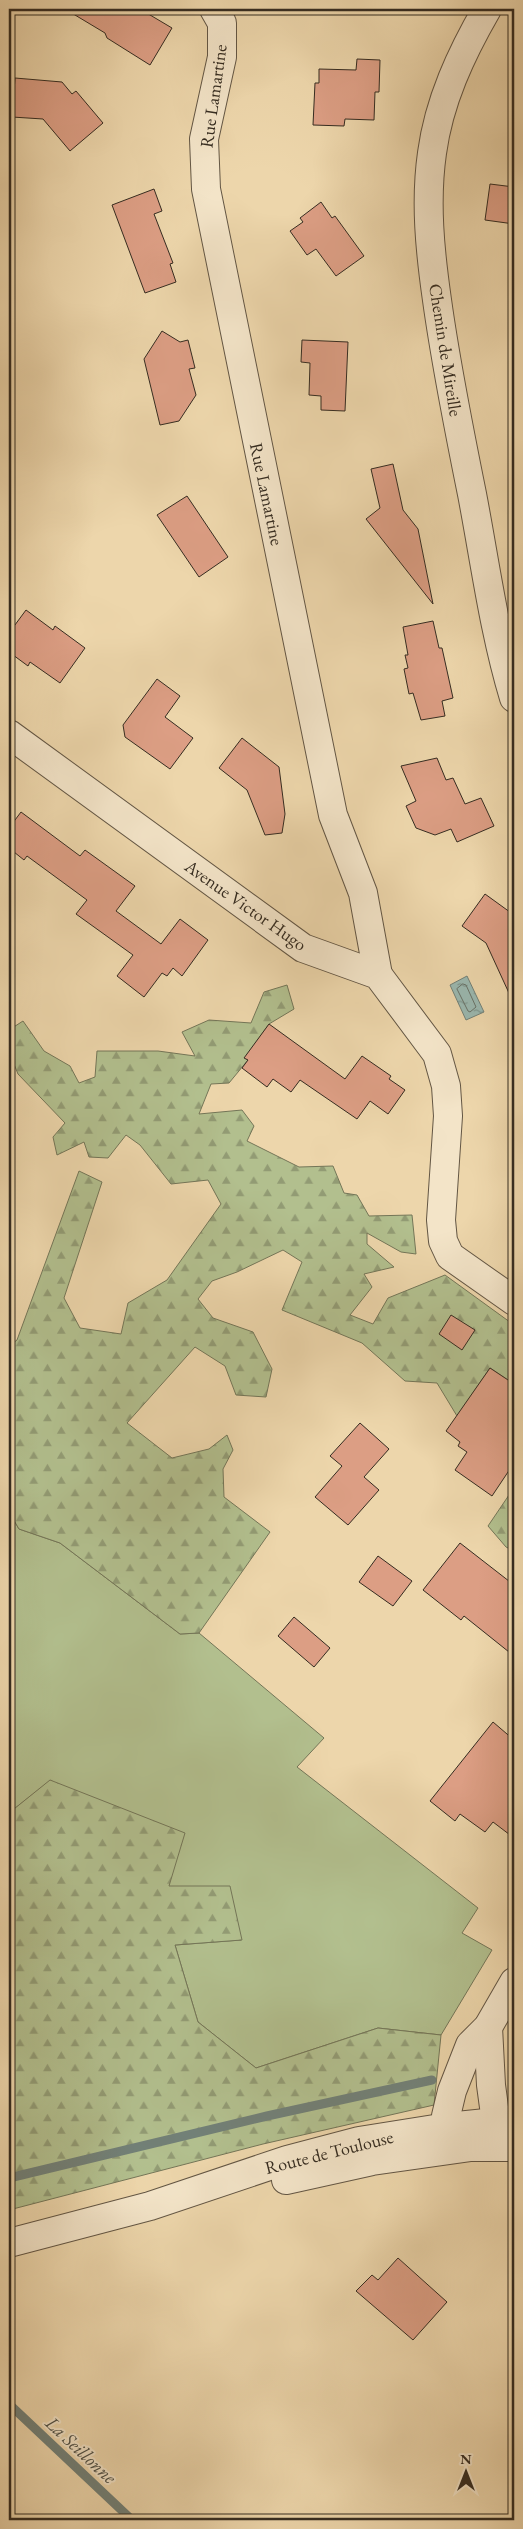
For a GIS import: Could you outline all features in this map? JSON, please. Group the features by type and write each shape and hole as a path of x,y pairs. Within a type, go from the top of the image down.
{"street":[{"name":"Rue Lamartine","path":"214,9 222,23 222,57 204,139 206,189 333,815 363,893 378,975"},
{"name":"Chemin de Mireille","path":"487,9 456,65 441,110 432,152 428,198 430,252 442,333 492,597 514,698"},
{"name":"Avenue Victor Hugo","path":"9,734 303,948 378,975"},
{"path":"378,975 436,1054 446,1086 448,1116 441,1220 442,1241 450,1256 514,1301"},
{"path":"488,2027 491,2085 505,2122 472,2147 448,2127 446,2116 452,2091 470,2045 488,2027 514,1982"},
{"name":"Route de Toulouse","path":"9,2243 150,2206 287,2160 359,2141 448,2127 505,2122"},
{"name":"Route de Toulouse","path":"150,2206 251,2189 372,2161 472,2147 514,2147"}],"green space":[{"path":"287,985 294,1009 269,1024 245,1058 248,1060 229,1083 211,1084 199,1114 242,1110 254,1126 247,1141 299,1167 333,1166 344,1193 357,1195 369,1216 412,1215 416,1254 401,1252 367,1233 367,1244 394,1267 364,1274 372,1287 350,1315 373,1324 388,1298 445,1275 514,1325 514,1384 490,1368 457,1416 437,1383 405,1381 362,1343 282,1310 302,1262 283,1250 237,1272 212,1281 198,1299 213,1318 253,1332 272,1369 266,1397 236,1395 225,1366 195,1347 127,1423 172,1458 209,1449 227,1435 233,1450 223,1469 224,1497 270,1532 199,1633 180,1634 60,1543 19,1529 9,1512 9,1346 17,1340 79,1171 102,1182 64,1298 80,1328 121,1334 128,1303 167,1280 221,1204 208,1180 171,1184 140,1145 126,1135 108,1158 89,1157 84,1142 57,1155 53,1137 65,1123 18,1074 9,1052 9,1030 23,1021 44,1051 70,1066 79,1083 95,1077 97,1051 158,1051 195,1056 182,1032 209,1020 251,1023 264,992"},
{"path":"509,1495 514,1495 514,1551 506,1547 488,1526"},
{"path":"9,1512 19,1529 60,1543 180,1634 199,1633 324,1738 297,1767 478,1908 462,1933 492,1950 441,2035 378,2028 256,2068 198,2022 175,1945 241,1940 169,1886 51,1780 9,1813"},
{"path":"50,1780 185,1833 169,1886 230,1886 242,1940 175,1945 198,2022 256,2068 378,2028 441,2035 434,2105 263,2144 9,2210 9,1813"}],"water":[{"path":"467,976 484,1012 466,1020 450,985"}],"building":[{"path":"65,9 140,9 172,28 150,65 107,38 105,33"},
{"path":"357,59 380,60 379,92 375,92 374,120 345,119 344,126 313,125 315,83 319,83 319,69 356,70"},
{"path":"15,78 62,82 72,94 76,91 103,123 70,151 43,119 12,117"},
{"path":"490,184 514,187 514,224 485,220"},
{"path":"154,189 162,211 154,214 173,263 170,264 176,282 145,293 112,205"},
{"path":"321,202 332,218 335,216 364,256 336,276 316,249 307,255 290,231 303,222 300,218"},
{"path":"162,331 180,342 188,340 195,368 189,369 196,395 179,421 160,425 144,359"},
{"path":"302,340 348,342 345,411 321,410 321,396 309,395 310,363 301,362"},
{"path":"393,464 403,510 418,529 433,604 366,519 380,508 371,469"},
{"path":"187,496 228,557 199,577 157,515"},
{"path":"26,610 53,630 55,626 85,648 60,683 30,662 28,666 9,652 9,633"},
{"path":"433,621 439,648 442,648 453,698 442,701 445,716 421,720 413,693 409,694 404,669 408,668 405,655 408,655 403,627"},
{"path":"157,679 180,696 165,717 193,738 170,769 125,737 123,725"},
{"path":"242,738 279,767 285,814 282,833 265,835 247,790 219,768"},
{"path":"437,758 446,780 453,778 465,804 481,798 494,826 457,842 451,829 435,835 416,828 406,806 416,801 401,766"},
{"path":"21,812 80,856 85,850 135,886 116,911 161,944 180,919 208,940 182,976 173,968 167,976 162,973 144,997 117,976 133,955 76,914 87,900 27,856 24,860 9,848 9,828"},
{"path":"485,894 514,915 514,1004 486,943 462,926"},
{"path":"269,1024 345,1079 362,1056 391,1076 389,1079 405,1090 388,1114 370,1101 357,1119 300,1080 291,1092 273,1079 267,1087 242,1068 248,1060 244,1058"},
{"path":"451,1315 475,1330 462,1350 439,1334"},
{"path":"490,1368 514,1384 514,1463 492,1496 455,1470 467,1452 458,1446 460,1442 446,1431"},
{"path":"360,1423 389,1449 364,1477 379,1490 348,1525 315,1497 342,1466 330,1456"},
{"path":"460,1543 514,1585 514,1656 464,1616 461,1620 423,1590"},
{"path":"378,1556 412,1581 393,1606 359,1582"},
{"path":"294,1617 330,1648 314,1667 278,1636"},
{"path":"493,1722 514,1740 514,1838 493,1822 485,1832 460,1814 455,1821 430,1801"},
{"path":"398,2258 447,2302 413,2340 356,2291 372,2275 378,2280"}],"waterway":[{"path":"9,2178 267,2116 432,2080"},
{"name":"La Seillonne","path":"9,2404 132,2520"}]}
